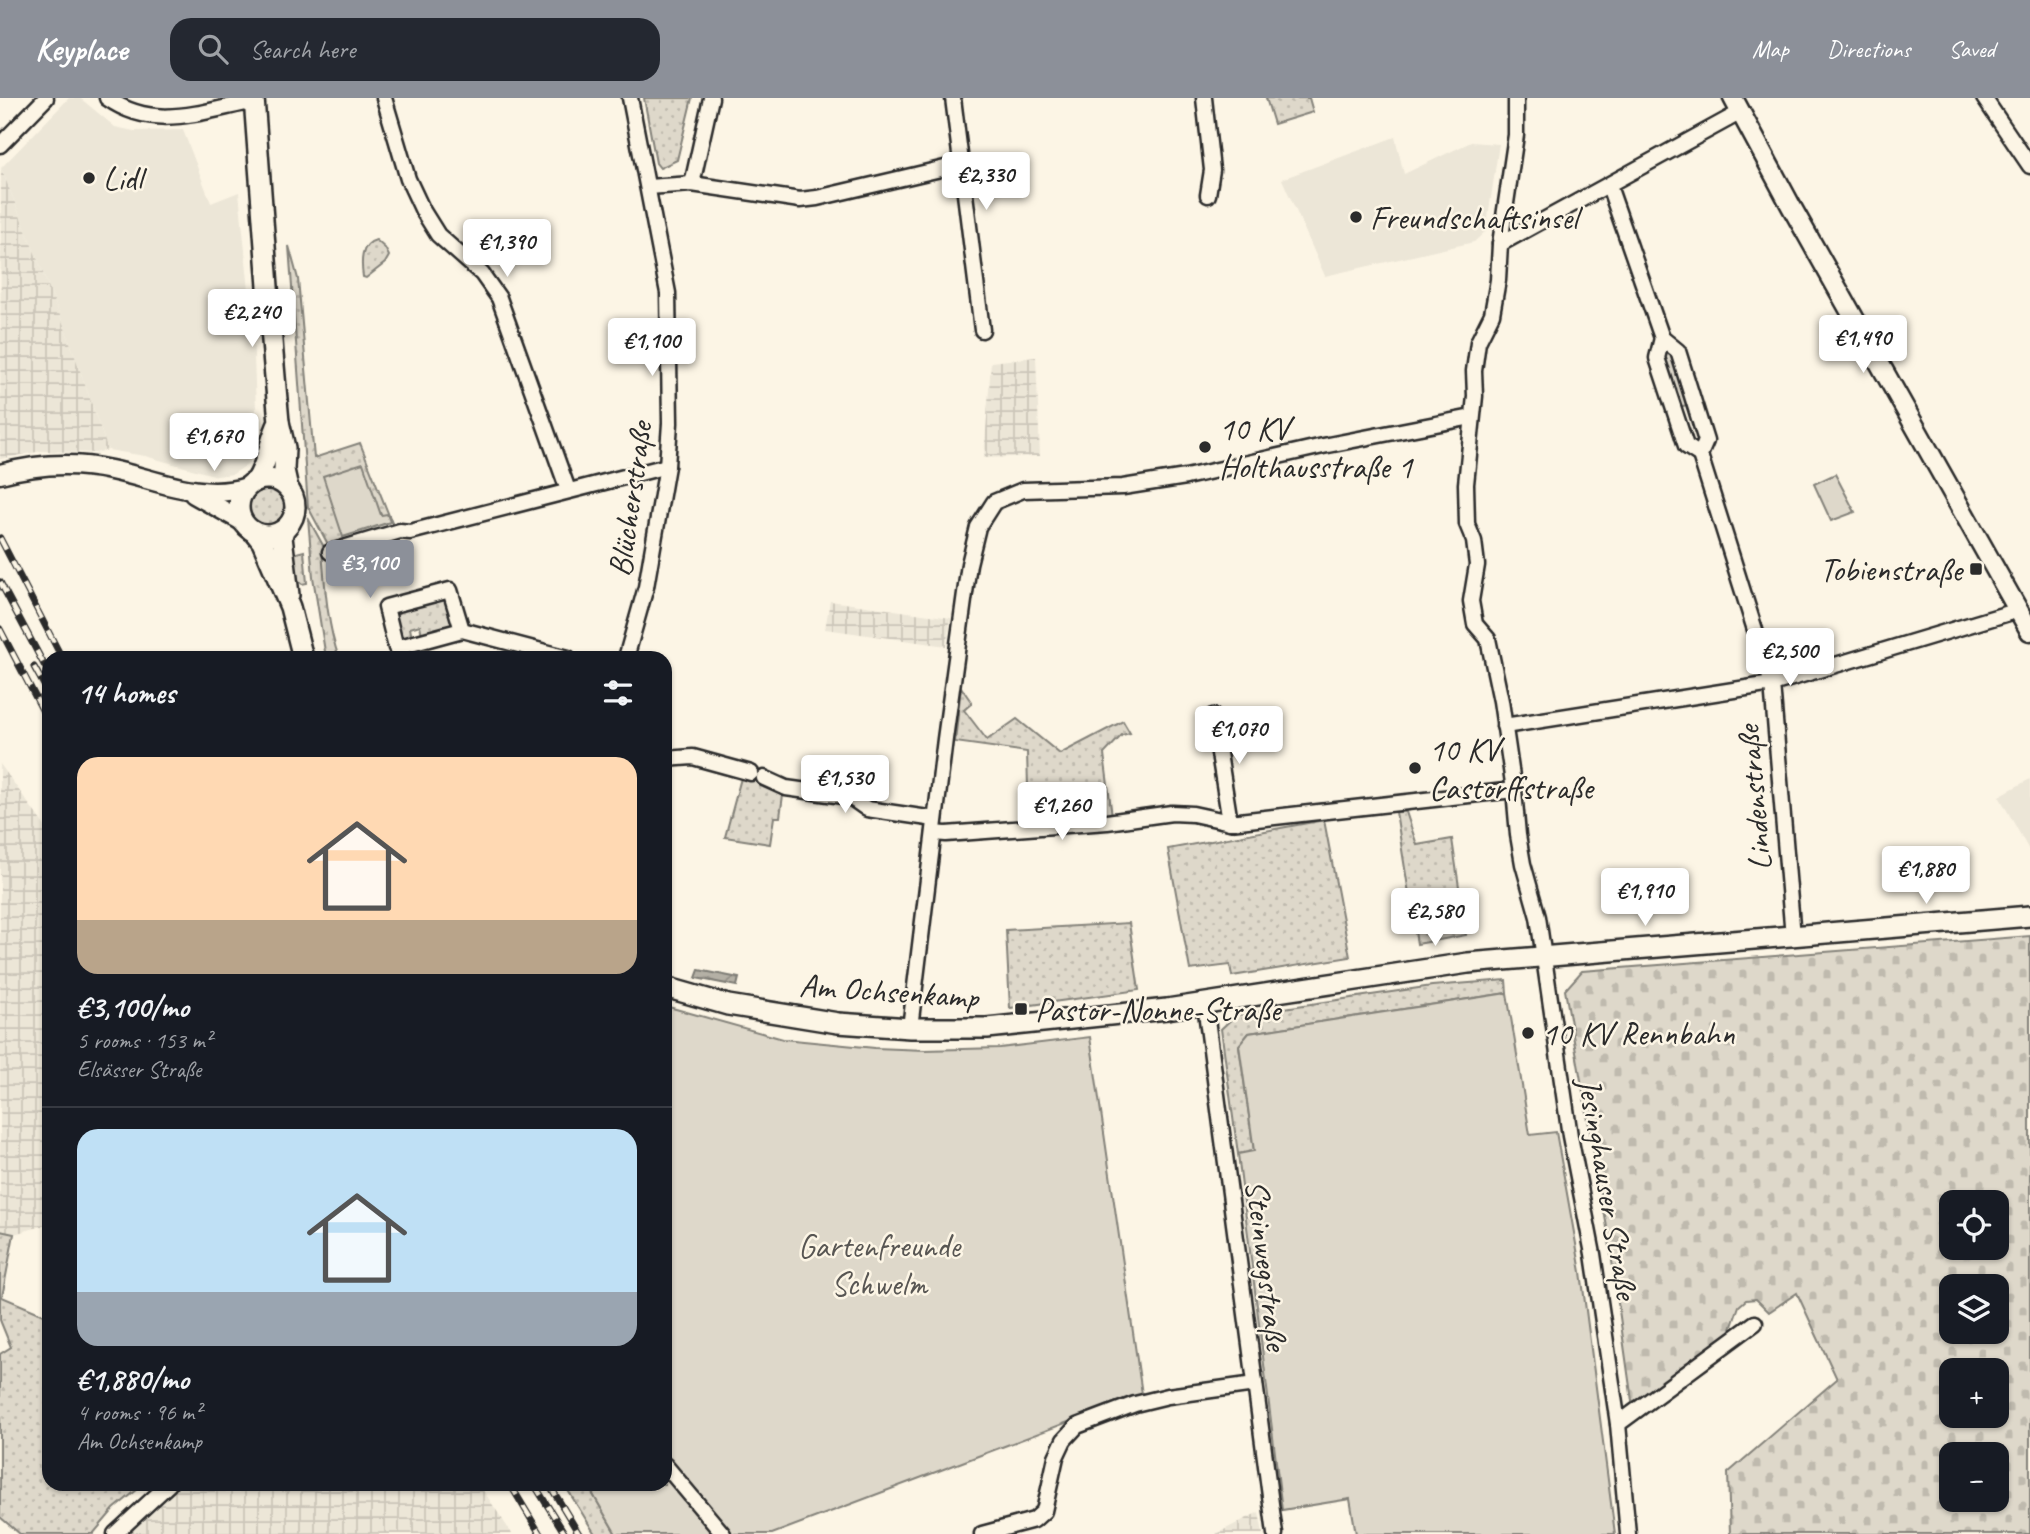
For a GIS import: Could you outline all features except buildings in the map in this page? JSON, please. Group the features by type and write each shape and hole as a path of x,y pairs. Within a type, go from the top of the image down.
{"main road":[{"path":"255,100 279,422 285,448 284,470 295,502 293,517 282,537 290,607 301,651"},
{"path":"279,422 268,447 267,461 240,503 249,527 268,554 290,607"},
{"path":"252,484 273,480 288,488"},
{"path":"249,527 270,535 284,530"},
{"name":"Am Ochsenkamp","path":"672,989 719,1003 797,1018 910,1028 987,1028 1205,1004 1432,968 1543,956 2030,916"}],"street":[{"path":"0,145 46,98"},
{"path":"107,98 136,114 170,118 255,100"},
{"path":"384,98 408,179 423,211 438,235 482,274 499,298 568,490"},
{"name":"Blücherstraße","path":"628,651 646,587 667,466 670,425 668,293 630,98"},
{"path":"692,184 711,98"},
{"path":"953,98 982,330"},
{"path":"1204,98 1212,170 1208,195"},
{"name":"Jesinghauser Straße","path":"1516,98 1516,135 1500,244 1498,280 1492,314 1478,342 1466,484 1467,524 1474,541 1477,565 1471,601 1475,624 1488,639 1514,790 1520,845 1538,917 1570,1136 1593,1254 1618,1424 1628,1534"},
{"path":"1984,98 2030,166"},
{"path":"1500,244 1609,186 1737,105 2030,631"},
{"path":"648,187 692,184 800,200 962,164"},
{"name":"Lindenstraße","path":"1609,186 1662,338 1678,351 1706,442 1700,455"},
{"name":"Lindenstraße","path":"1662,338 1657,358 1665,384 1686,446 1700,455 1772,684 1793,937"},
{"path":"910,1028 970,564 978,527 994,502 1023,490 1124,487 1151,483 1472,416"},
{"path":"0,474 42,466 82,466 112,470 185,489 222,493 252,484"},
{"path":"330,552 400,531 410,532 667,466"},
{"path":"185,489 220,507 249,527"},
{"path":"462,630 450,590 386,607 396,648 462,630 542,651"},
{"path":"1504,726 1772,684 2019,610"},
{"path":"1213,716 1230,822"},
{"path":"672,759 694,757 758,776 786,788 850,797 867,809 935,826 947,834 1107,822 1172,813 1193,814 1230,822 1514,790"},
{"name":"Steinwegstraße","path":"1205,1004 1275,1534"},
{"path":"1618,1424 1755,1323"},
{"path":"982,1534 1034,1520 1044,1511 1056,1457 1064,1440 1077,1426 1135,1404 1168,1396 1255,1384"},
{"path":"672,1473 723,1534"},
{"path":"115,1534 161,1491"}],"shaded area":[{"path":"69,98 80,98 115,127 134,131 183,130 211,203 239,192 253,330 257,436 253,457 247,465 233,474 217,476 145,456 108,450 65,328 1,168"},
{"name":"Freundschaftsinsel","path":"1395,137 1404,174 1471,142 1499,144 1486,231 1474,242 1325,276 1282,179"},
{"path":"1,168 65,328 108,450 95,453 42,451 0,459"},
{"path":"1036,357 1040,456 984,458 991,362"},
{"path":"830,601 951,618 946,646 825,629"},
{"path":"0,764 42,822 42,1226 14,1234 0,1231"},
{"path":"2030,779 2030,852 1999,796"},
{"path":"170,1491 484,1491 512,1534 121,1534"},
{"path":"1259,1512 1263,1534 1216,1534"}],"green space":[{"path":"644,98 692,98 677,160 660,168 656,163"},
{"path":"1266,98 1309,98 1313,112 1274,124"},
{"path":"376,240 389,256 385,263 366,278 363,277 362,266 364,250"},
{"path":"289,246 298,279 314,458 360,443 394,528 330,548 308,507"},
{"path":"1666,350 1672,353 1689,404 1678,408 1663,358"},
{"path":"363,463 381,515 387,514 390,522 343,537 323,476"},
{"path":"1835,474 1855,512 1831,521 1814,484"},
{"path":"268,488 282,493 287,507 282,521 268,526 254,521 249,507 254,493"},
{"path":"308,518 325,549 322,550 327,605 337,651 325,651 313,577"},
{"path":"304,551 307,583 302,584 295,577 289,555"},
{"path":"442,599 447,601 456,625 422,635 420,625 410,628 412,638 404,637 397,630 394,618 402,608"},
{"path":"961,687 972,703 964,710 987,740 1017,719 1060,754 1123,721 1130,733 1122,735 1104,754 1112,816 1029,822 1027,752 955,742"},
{"path":"750,777 783,795 780,817 774,817 770,844 725,837 741,778"},
{"path":"1396,812 1406,812 1417,845 1452,839 1466,935 1417,944"},
{"path":"1324,820 1350,957 1232,976 1230,965 1190,970 1168,849"},
{"path":"1129,923 1139,990 1010,1008 1006,930"},
{"path":"2030,936 2030,1534 1730,1534 1728,1473 1837,1379 1797,1293 1769,1312 1756,1299 1746,1300 1739,1306 1730,1332 1639,1400 1632,1401 1608,1233 1565,990 1582,971"},
{"path":"1506,980 1507,993 1249,1033 1239,1046 1254,1151 1238,1154 1221,1029 1236,1015 1432,986"},
{"path":"1507,993 1530,1135 1556,1132 1581,1272 1615,1534 1356,1534 1350,1499 1282,1510 1238,1154 1254,1151 1239,1045 1249,1033"},
{"name":"Gartenfreunde Schwelm","path":"672,1008 783,1039 875,1048 1000,1048 1090,1037 1142,1394 772,1534 616,1534 591,1491 672,1491"},
{"path":"0,1231 14,1234 2,1297 42,1314 42,1491 136,1491 114,1509 93,1534 20,1534 0,1517 0,1354 11,1347 0,1320"},
{"path":"568,1491 591,1491 616,1534 595,1534"}],"water":[{"path":"699,970 739,978 737,986 696,978"}],"railway":[{"path":"0,538 58,651"},
{"path":"0,582 42,661"},
{"path":"0,629 42,710"},
{"path":"34,667 42,681"},
{"path":"514,1491 540,1534"},
{"path":"538,1491 565,1534"},
{"path":"553,1491 579,1534"}],"place":[{"name":"Lidl","path":"89,178"},
{"name":"Freundschaftsinsel","path":"1356,217"},
{"name":"10 KV Holthausstraße 1","path":"1205,447"},
{"name":"Tobienstraße","path":"1976,569"},
{"name":"10 KV Castorffstraße","path":"1415,768"},
{"name":"Pastor-Nonne-Straße","path":"1021,1009"},
{"name":"10 KV Rennbahn","path":"1528,1033"}]}
